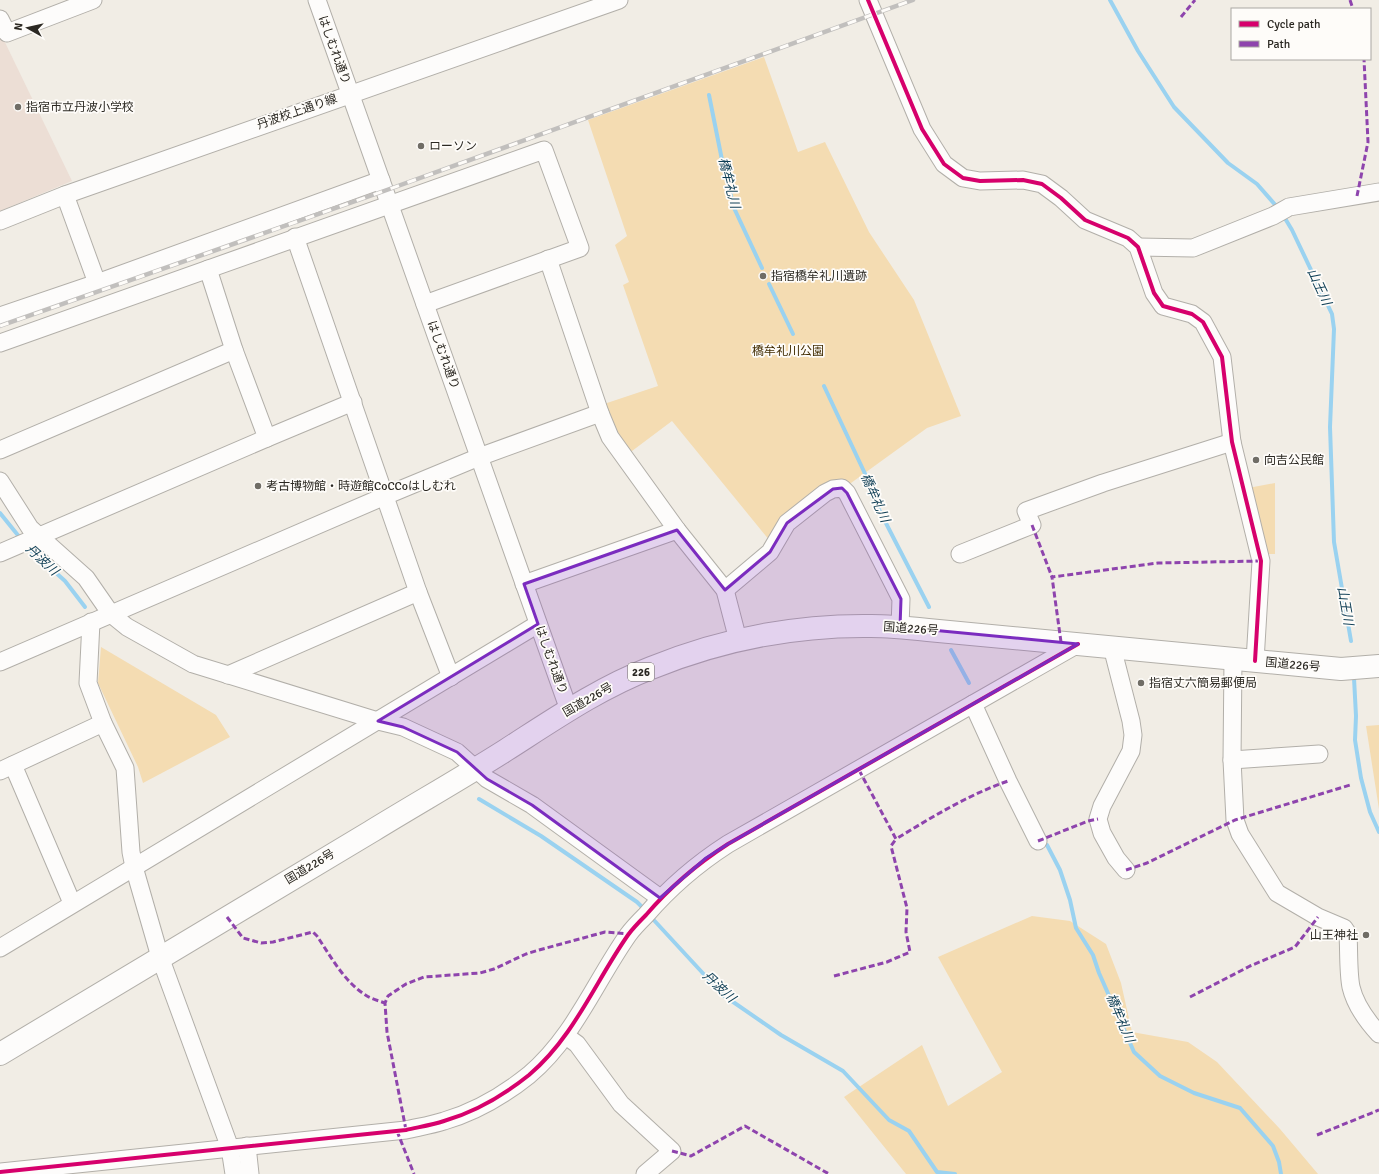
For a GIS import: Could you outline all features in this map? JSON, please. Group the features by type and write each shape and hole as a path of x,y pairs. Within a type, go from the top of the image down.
{"highway":[{"name":"国道226号","path":"0,1054 476,768 569,710 618,682 652,668 738,640 781,632 829,627 900,627 1340,669 1379,666"}],"street":[{"path":"0,19 7,33 93,0"},
{"name":"はしむれ通り","path":"317,0 569,710"},
{"name":"丹波校上通り線","path":"0,221 65,195 619,0"},
{"path":"868,0 922,129 944,164 963,178 980,181 1023,180 1042,184 1061,198 1085,220 1128,238 1138,247 1154,293 1163,306 1192,314 1203,322 1222,357 1232,442 1261,561 1244,660 1232,760 1235,820 1240,834 1277,893 1318,917 1344,928 1348,934 1351,986 1356,1001 1379,1034"},
{"path":"0,342 544,150 580,248 424,304"},
{"path":"0,316 97,283 380,180"},
{"path":"1138,247 1193,248 1273,216 1289,208 1379,192"},
{"path":"65,195 97,283"},
{"path":"295,238 418,592 451,677"},
{"path":"548,259 600,413 610,437 677,530 725,590 738,640"},
{"path":"208,269 234,350 267,438"},
{"path":"0,450 234,350"},
{"path":"7,550 352,402"},
{"path":"0,662 385,496 479,457 600,413"},
{"path":"960,554 1032,525 1026,511 1103,483 1232,442"},
{"path":"0,481 30,528 34,539 86,578 111,614 127,627 193,664 378,721 403,727 457,752 487,779 532,805 658,900"},
{"path":"725,590 770,552 787,523 825,493 833,489 842,488 847,493 901,599 900,627"},
{"path":"524,584 677,530"},
{"path":"228,675 418,592"},
{"path":"91,622 88,683 103,723 125,768 131,852 134,866 160,957 230,1148 234,1174"},
{"path":"0,948 72,903 538,624"},
{"path":"0,1172 406,1130 445,1121 477,1108 504,1093 529,1075 549,1056 572,1028 628,934 658,900 693,868 728,844 1078,644"},
{"path":"1112,647 1132,721 1133,735 1131,751 1102,806 1098,819 1102,833 1116,858 1126,870"},
{"path":"973,704 1008,781 1038,841"},
{"path":"72,903 7,768 103,723"},
{"path":"1232,760 1319,754"},
{"path":"566,1036 577,1044 621,1104 672,1151 645,1174"},
{"path":"247,1146 250,1174"}],"highlighted area":[{"path":"842,488 847,493 901,599 900,627 1078,644 728,844 706,858 660,898 532,805 487,779 457,752 403,727 378,721 538,624 524,584 677,530 725,590 770,552 787,523 833,489"}],"shaded area":[{"name":"指宿市立丹波小学校","path":"0,32 72,181 0,211"}],"green space":[{"name":"橋牟礼川公園","path":"764,57 798,152 825,142 869,232 914,300 961,416 927,428 851,483 833,481 770,541 672,421 628,454 617,436 604,404 658,386 623,285 629,282 615,245 627,236 588,120"},
{"path":"1275,483 1275,554 1265,554 1248,488"},
{"path":"101,647 216,715 230,737 143,783 138,767 98,683"},
{"path":"1379,725 1379,809 1366,726"},
{"path":"1032,916 1070,921 1106,944 1121,983 1132,1032 1188,1042 1217,1062 1280,1129 1318,1174 906,1174 844,1097 922,1045 948,1106 1002,1072 938,957"}],"waterway":[{"name":"山王川","path":"1110,0 1138,51 1174,107 1228,163 1257,184 1278,208"},
{"name":"橋牟礼川","path":"709,95 722,160 734,208 762,268"},
{"name":"山王川","path":"1283,215 1292,230 1332,314 1334,329 1330,427 1334,542 1351,641"},
{"name":"橋牟礼川","path":"769,284 793,334"},
{"name":"橋牟礼川","path":"824,386 867,478 872,496 929,607"},
{"name":"丹波川","path":"0,513 21,539"},
{"name":"丹波川","path":"26,546 65,581 85,607"},
{"name":"橋牟礼川","path":"951,650 969,683"},
{"name":"山王川","path":"1354,678 1356,716 1355,740 1361,778 1370,812 1379,832"},
{"name":"丹波川","path":"479,799 541,836 637,902 645,910"},
{"name":"橋牟礼川","path":"1047,845 1060,870 1070,900 1076,928 1093,955 1099,973 1134,1052 1160,1076 1194,1093 1240,1108 1273,1146 1279,1162 1281,1174"},
{"name":"丹波川","path":"651,917 723,995 781,1035 843,1071 889,1120 909,1131 937,1172 955,1174"}],"railway":[{"path":"0,326 384,191 913,0"}],"marked path":[{"path":"1181,17 1195,0"},
{"path":"1350,0 1353,8"},
{"path":"1357,196 1368,142 1364,60"},
{"path":"1032,525 1052,577"},
{"path":"1061,642 1052,577 1158,563 1261,561"},
{"path":"859,770 896,839 964,800 1008,781"},
{"path":"1126,870 1147,863 1235,820 1350,785"},
{"path":"1038,841 1088,821 1098,819"},
{"path":"834,976 887,962 910,952 906,932 907,908 891,846 896,839"},
{"path":"227,917 243,938 261,943 273,942 313,932 345,977 359,991 373,999 385,1003"},
{"path":"1190,997 1250,966 1295,947 1318,917"},
{"path":"406,1130 387,1032 385,1003 388,996 406,984 424,977 480,973 494,969 526,954 605,932 628,934"},
{"path":"1317,1135 1379,1110"},
{"path":"672,1151 691,1156 745,1126 829,1174"},
{"path":"397,1131 414,1174"}],"cycle path":[{"path":"868,0 922,129 944,164 963,178 980,181 1023,180 1042,184 1061,198 1085,220 1128,238 1138,247 1154,293 1163,306 1192,314 1203,322 1222,357 1232,442 1261,561 1255,661"},
{"path":"0,1172 406,1130 456,1117 478,1108 499,1096 529,1075 545,1060 559,1044 583,1008 630,932 674,886 705,860 728,844 1078,644"}],"place":[{"name":"指宿市立丹波小学校","path":"18,107"},
{"name":"ローソン","path":"421,146"},
{"name":"指宿橋牟礼川遺跡","path":"763,276"},
{"name":"向吉公民館","path":"1256,460"},
{"name":"考古博物館・時遊館CoCCoはしむれ","path":"258,486"},
{"name":"指宿丈六簡易郵便局","path":"1141,683"},
{"name":"山王神社","path":"1366,935"}]}
